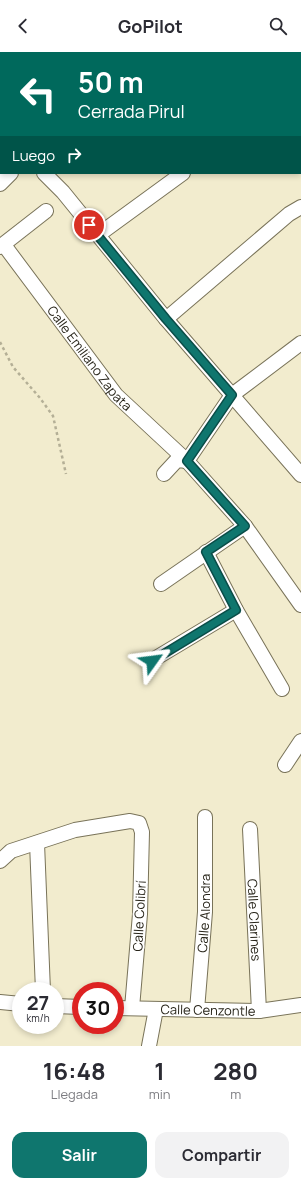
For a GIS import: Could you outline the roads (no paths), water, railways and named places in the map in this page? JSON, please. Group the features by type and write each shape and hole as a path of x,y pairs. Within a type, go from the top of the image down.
{"street":[{"path":"0,184 10,174"},
{"path":"45,174 63,192 166,319 301,475"},
{"path":"98,236 182,174"},
{"path":"166,319 289,214 301,207"},
{"path":"2,246 46,211"},
{"name":"Calle Emiliano Zapata","path":"2,246 116,394 187,461 245,526 301,605"},
{"path":"164,474 176,460 187,461 232,395 301,343"},
{"path":"161,584 245,526"},
{"path":"206,552 236,610 282,689"},
{"path":"152,661 236,610"},
{"path":"285,765 301,741"},
{"name":"Calle Alondra","path":"196,1010 205,912 205,817"},
{"name":"Calle Colibrí","path":"37,843 74,830 130,821 139,823 142,832 140,914 132,1008"},
{"name":"Calle Clarines","path":"250,829 259,1011"},
{"path":"0,861 11,851 37,843 43,982"},
{"path":"0,1002 12,1003"},
{"name":"Calle Cenzontle","path":"124,1008 259,1011 301,1006"},
{"path":"149,1046 156,1009"}]}
